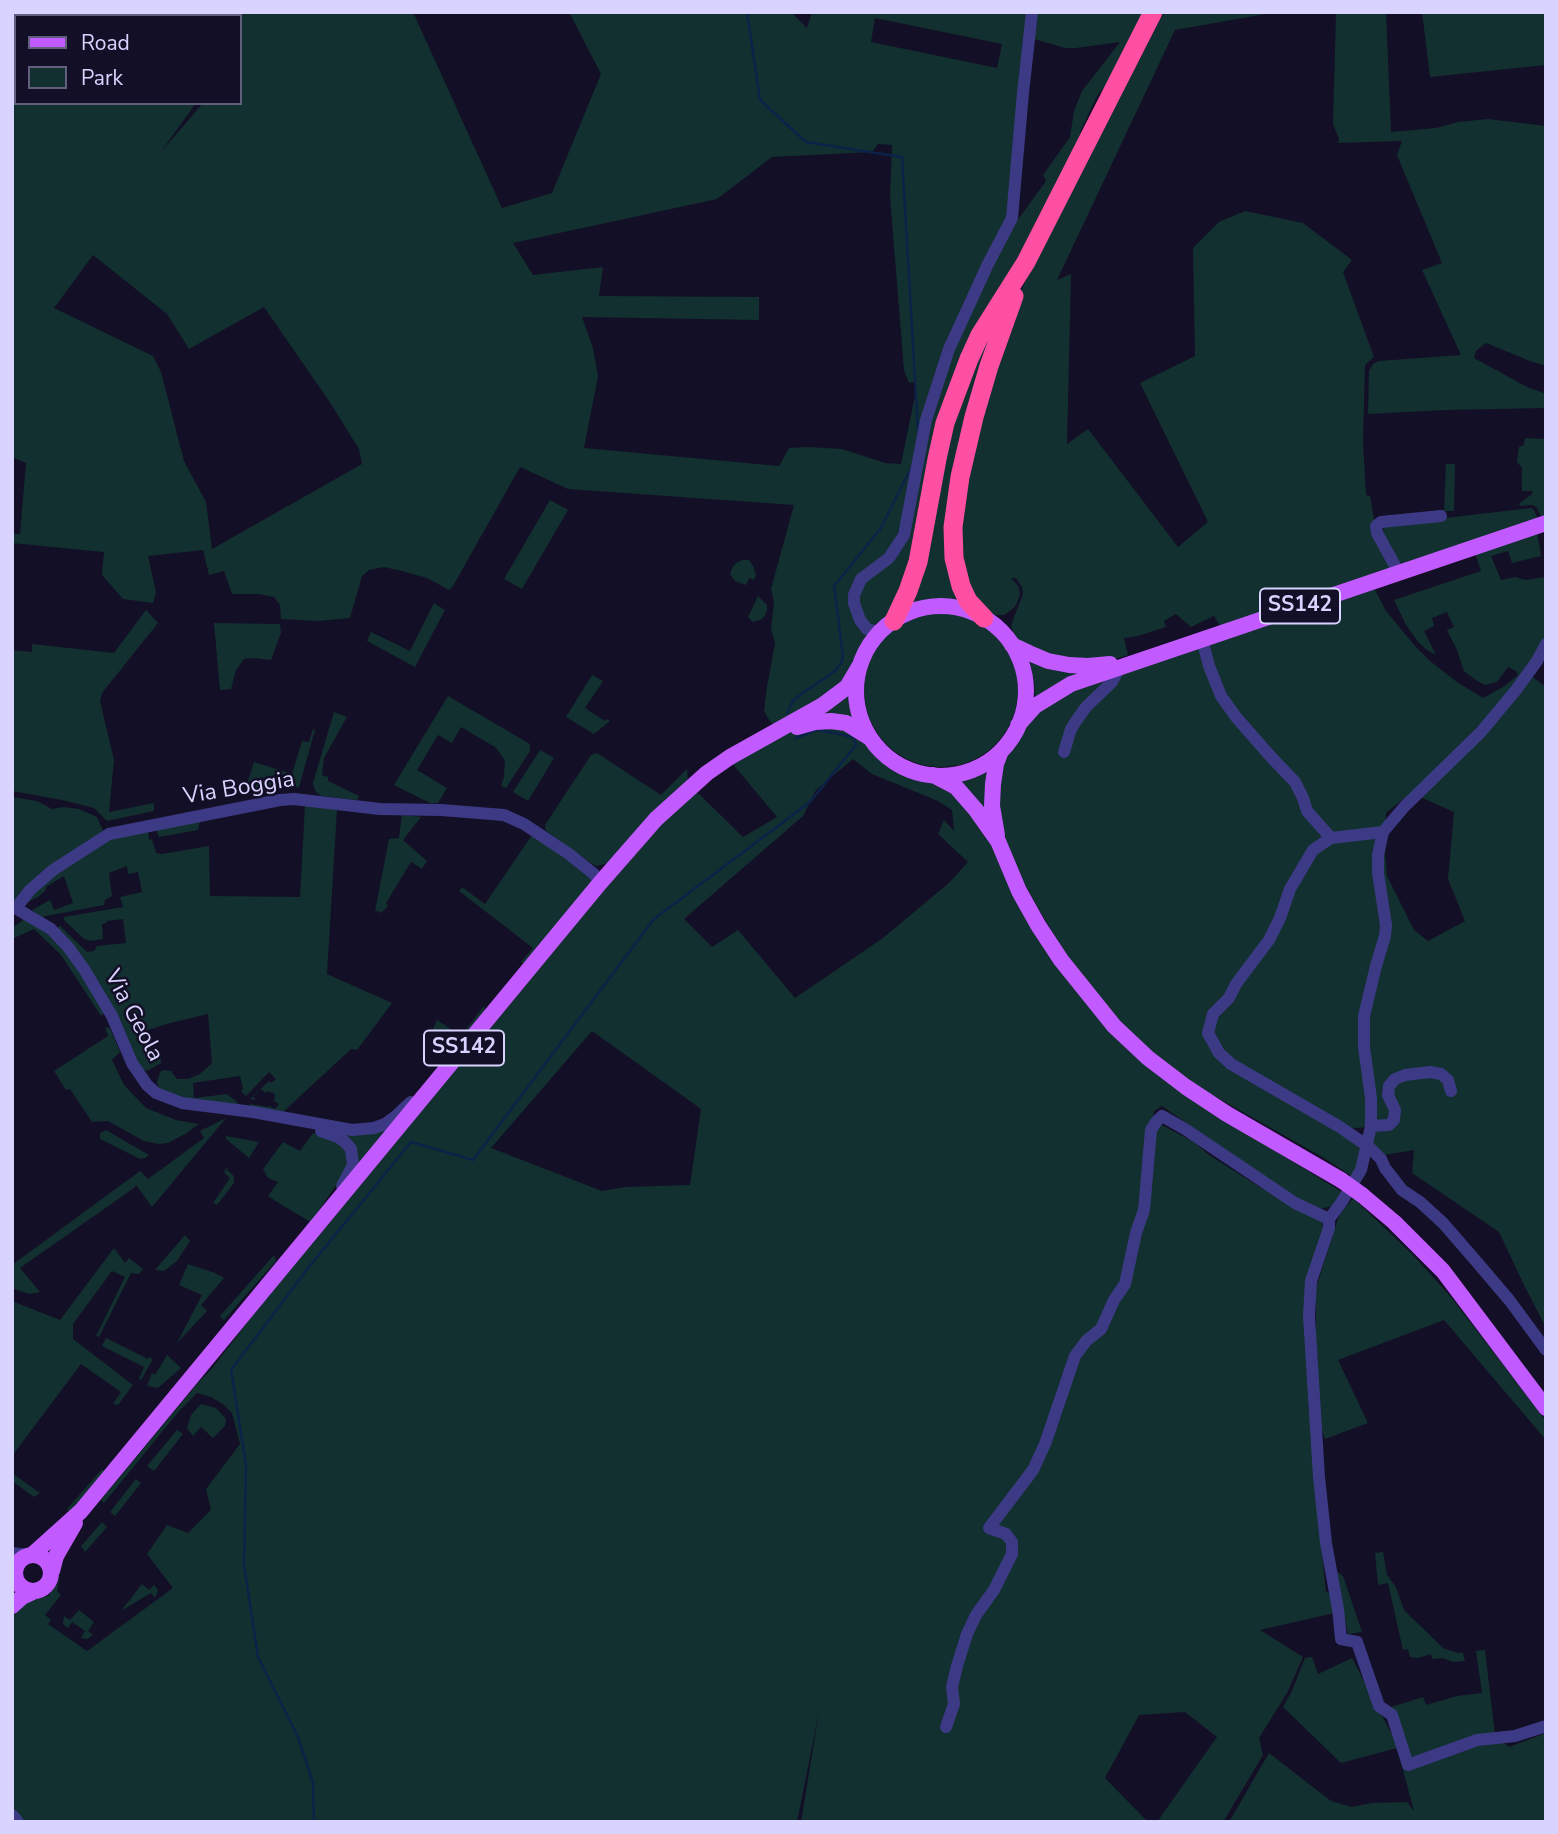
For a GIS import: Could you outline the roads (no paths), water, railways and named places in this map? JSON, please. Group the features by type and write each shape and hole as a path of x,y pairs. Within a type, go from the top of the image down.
{"highway":[{"path":"887,626 908,591 918,562 937,459 955,394 980,335 1026,262 1153,12"},
{"path":"984,618 968,601 956,573 953,537 956,503 985,379 1026,262"}],"main road":[{"name":"SS142","path":"1018,725 1035,706 1071,684 1546,523"},
{"path":"998,841 992,806 996,764 1018,725 1024,708 1025,680 1012,645 1000,630 984,618 966,610 939,607 920,609 887,626 868,648 856,683 862,721 870,738 882,752 915,772 952,775 988,762 1002,750"},
{"name":"SS142","path":"1012,645 1028,653 1069,665 1127,664"},
{"name":"SS142","path":"12,1606 22,1597 48,1584 56,1556 81,1511 600,883 656,819 730,757 847,687 860,666"},
{"name":"SS142","path":"758,741 796,727 831,721 846,723 870,738"},
{"path":"933,775 956,788 976,810 998,841 1019,891 1038,925 1068,969 1114,1026 1186,1087 1341,1180 1394,1222 1443,1271 1546,1408"},
{"name":"SS142","path":"35,1591 22,1587 14,1575 19,1561 24,1554 81,1511"},
{"path":"24,1554 45,1559 52,1571"}],"street":[{"path":"887,626 867,629 856,611 854,595 861,579 889,558 904,535 926,419 948,349 1012,218 1032,12"},
{"path":"1399,573 1377,533 1376,526 1381,522 1441,516"},
{"path":"1202,639 1221,696 1236,717 1296,782 1307,811 1331,838"},
{"path":"1546,644 1516,690 1481,732 1404,807 1383,832 1378,873 1386,925 1385,936 1364,1016 1371,1126 1361,1170 1329,1219 1329,1228 1311,1281 1309,1317 1319,1477 1341,1639 1357,1642 1378,1706 1392,1715 1408,1765 1477,1740 1515,1736 1546,1726"},
{"path":"1064,752 1071,729 1086,707 1127,664"},
{"name":"Via Boggia","path":"16,912 30,890 53,870 109,834 279,800 304,799 380,809 504,815 524,824 569,854 594,874 600,883"},
{"path":"1383,832 1331,838 1313,850 1290,889 1269,940 1236,984 1229,998 1213,1014 1209,1032 1219,1053 1231,1064 1367,1145 1381,1159 1402,1190 1420,1202 1456,1238 1510,1301 1546,1350"},
{"name":"Via Boggia","path":"569,854 594,867 612,869"},
{"name":"Via Geola","path":"16,912 51,929 68,947 112,1016 132,1063 147,1086 156,1093 182,1103 253,1112 277,1118 338,1137 345,1142 351,1149 353,1165 327,1212"},
{"name":"Via Geola","path":"277,1118 352,1130 374,1128 397,1115 446,1069"},
{"path":"1371,1126 1389,1125 1394,1120 1395,1110 1388,1095 1389,1086 1395,1079 1430,1072 1441,1074 1448,1080 1451,1091"},
{"path":"946,1727 954,1704 952,1687 967,1634 1012,1554 1012,1542 1006,1534 989,1528 1033,1470 1045,1444 1075,1356 1086,1341 1101,1329 1114,1300 1125,1284 1144,1210 1151,1130 1156,1122 1163,1116 1295,1203 1329,1219"},
{"path":"12,1815 18,1822"}],"waterway":[{"path":"747,12 760,100 806,142 902,157 918,430"},
{"path":"787,713 793,701 835,671 841,663 843,656 834,586 881,528 912,466"},
{"path":"314,1822 313,1783 298,1737 258,1657 244,1565 246,1465 231,1370 309,1267 411,1142 473,1160 654,919 810,802 856,745 854,738 817,730 796,738"}]}
